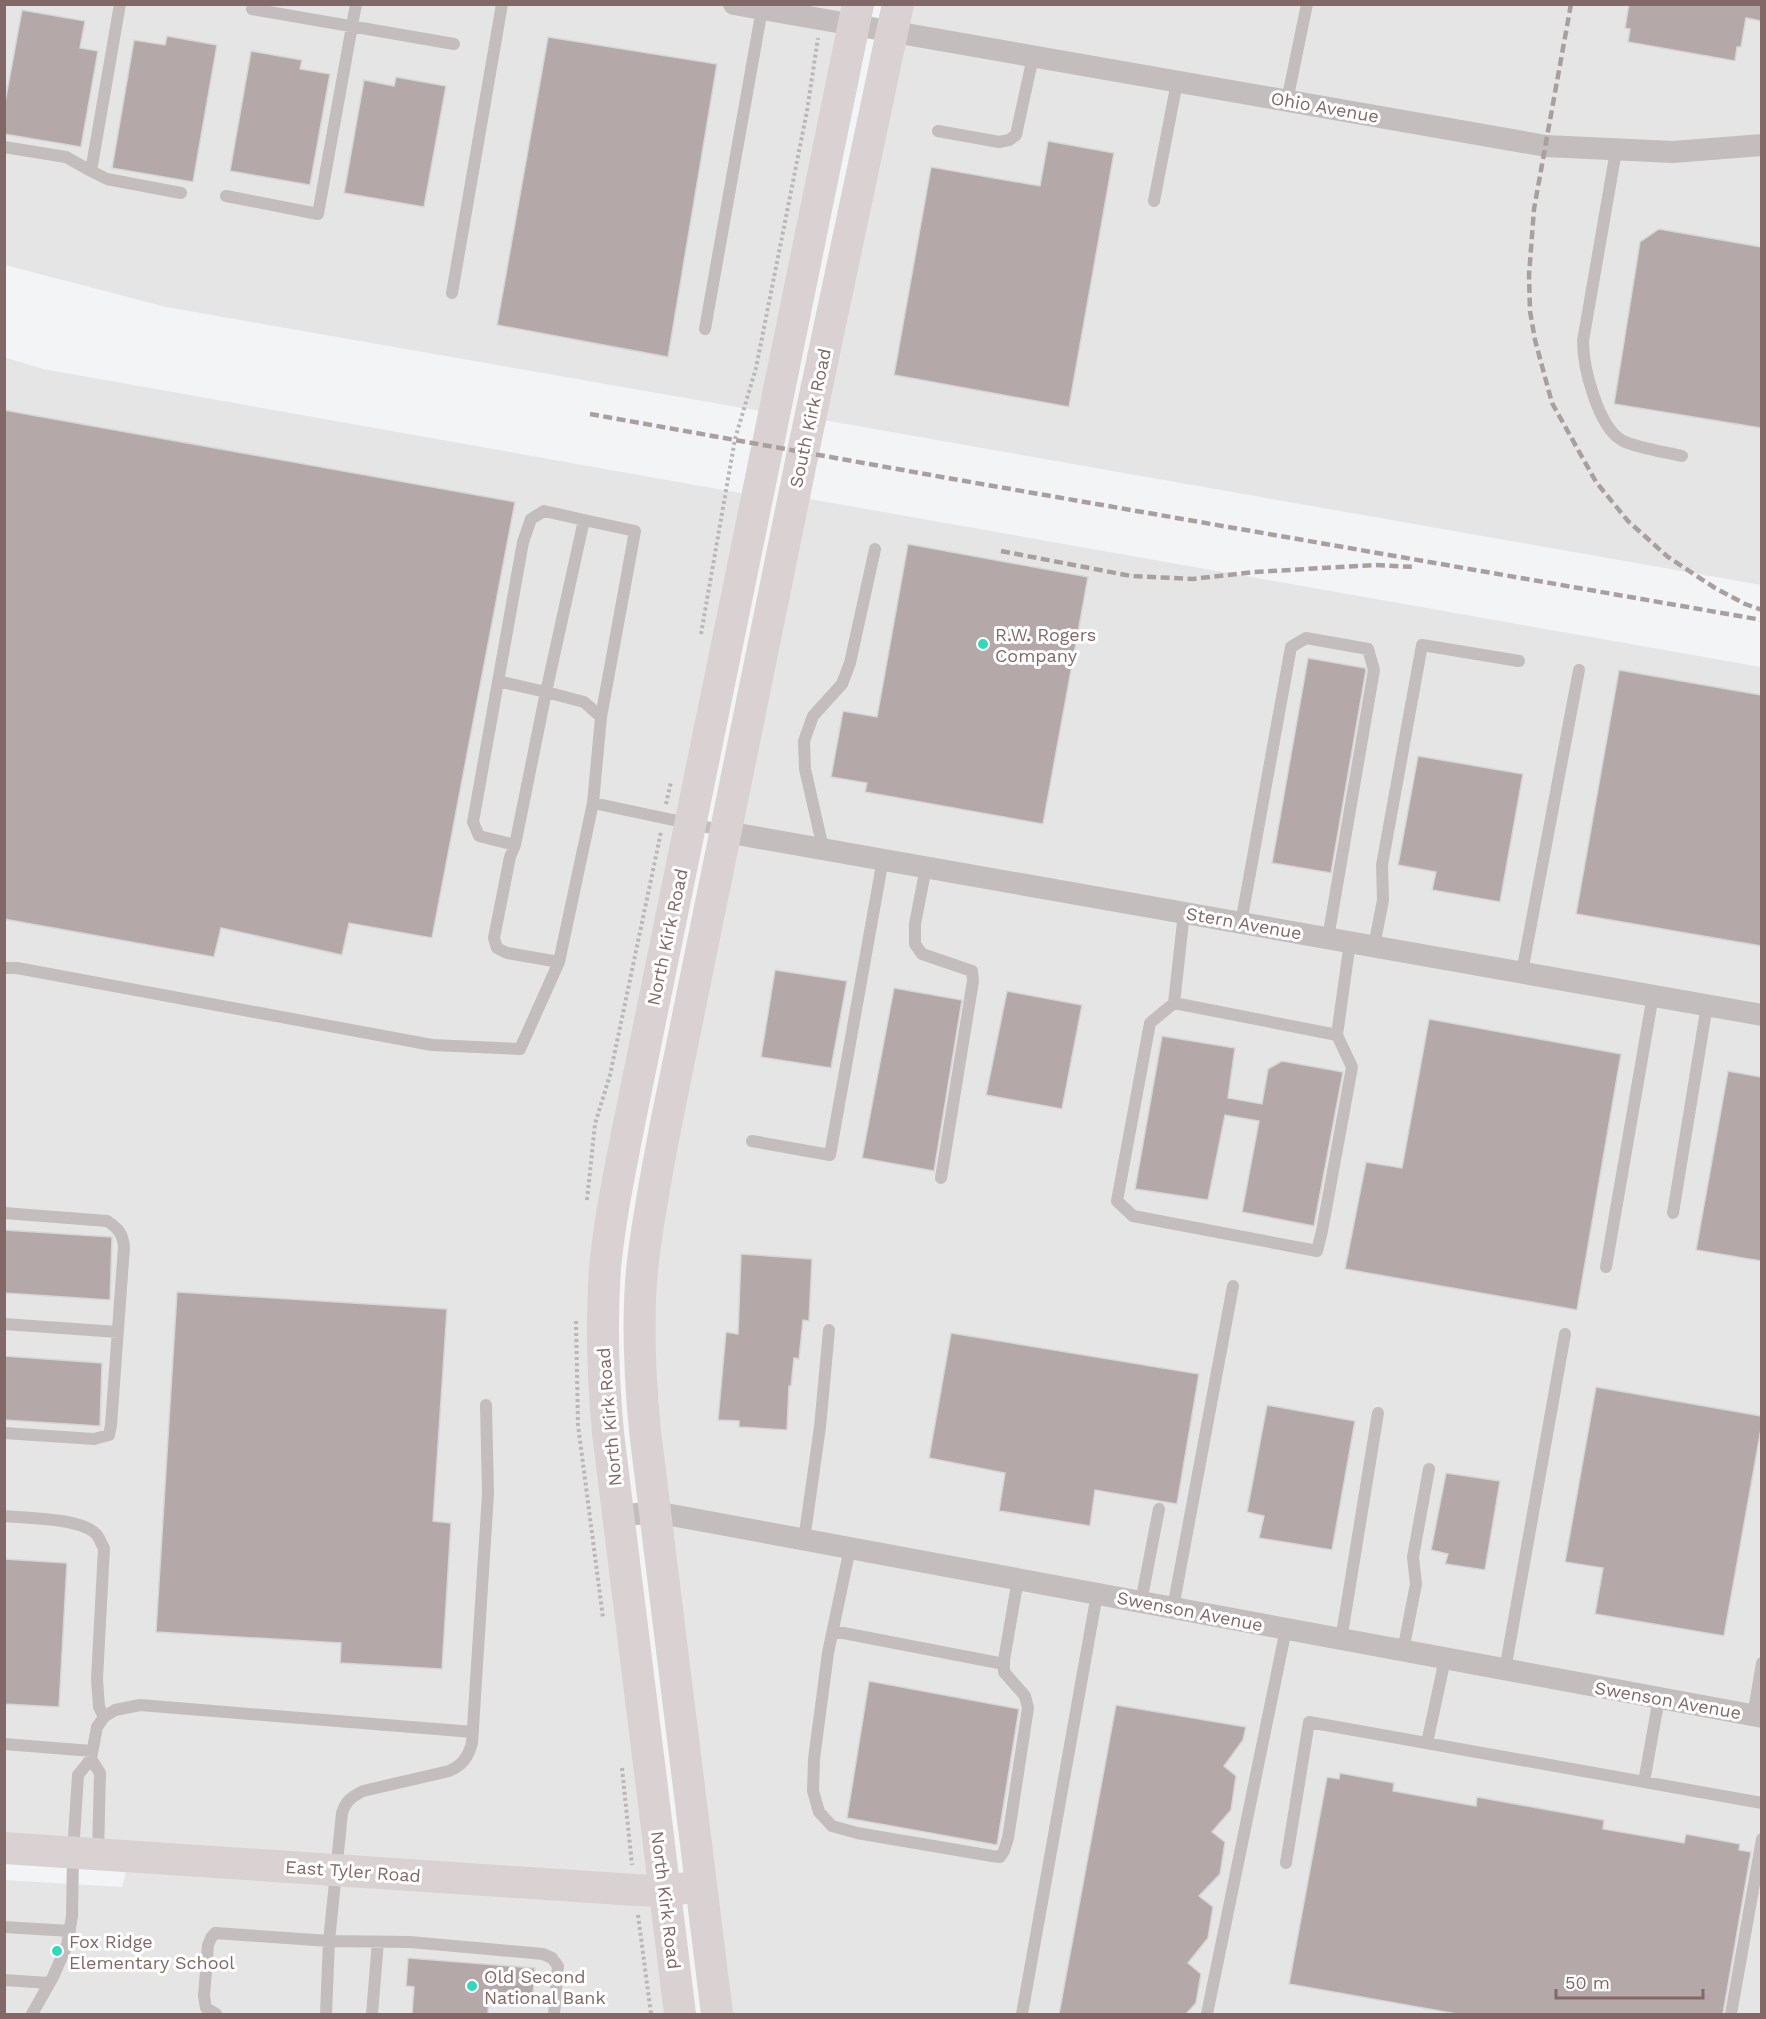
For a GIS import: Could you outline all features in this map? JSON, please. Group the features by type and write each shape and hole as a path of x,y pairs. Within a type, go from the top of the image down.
{"main road":[{"name":"South Kirk Road","path":"690,824 856,15"},
{"name":"South Kirk Road","path":"726,832 800,463 895,18"},
{"name":"North Kirk Road","path":"680,2014 618,1516 603,1382 602,1327 605,1268 620,1168 690,824"},
{"name":"North Kirk Road","path":"717,2014 655,1512 641,1380 642,1271 662,1147 726,832"},
{"name":"East Tyler Road","path":"4,1848 664,1891 702,1887"}],"street":[{"name":"Ohio Avenue","path":"734,4 762,9 895,18 1033,57 1546,146 1673,152 1761,145"},
{"name":"Stern Avenue","path":"726,832 1761,1015"},
{"name":"Swenson Avenue","path":"618,1516 655,1512 1757,1716"}],"lane":[{"path":"91,171 120,4"},
{"path":"226,196 318,214 356,4"},
{"path":"452,293 502,4"},
{"path":"1287,101 1306,4"},
{"path":"252,9 454,44"},
{"path":"705,329 762,9"},
{"path":"938,131 999,142 1009,140 1016,135 1033,57"},
{"path":"1154,201 1178,82"},
{"path":"4,147 66,157 107,179 181,193"},
{"path":"1616,151 1583,341 1583,359 1591,390 1608,427 1615,434 1622,440 1682,456"},
{"path":"4,968 17,968 432,1045 520,1049 559,962 593,803 601,717 635,531 544,511 531,519 523,543 473,822 479,836 515,844"},
{"path":"559,962 507,953 497,948 494,938 584,520"},
{"path":"823,848 805,769 804,741 813,717 843,684 850,663 875,549"},
{"path":"1241,923 1291,647 1306,638 1368,649 1374,670 1328,938"},
{"path":"1374,946 1383,900 1382,865 1422,645 1519,662"},
{"path":"1522,972 1579,670"},
{"path":"498,681 584,702 601,717"},
{"path":"593,803 726,832"},
{"path":"753,1141 830,1155 883,859"},
{"path":"926,867 915,924 915,944 922,954 972,970 973,981 941,1178"},
{"path":"1184,913 1174,1003 1150,1023 1117,1201 1133,1216 1317,1251 1352,1067 1337,1035 1350,942"},
{"path":"1606,1267 1653,995"},
{"path":"1174,1003 1337,1035"},
{"path":"1673,1214 1707,1005"},
{"path":"4,1213 106,1221 116,1226 123,1236 124,1247 109,1436 94,1439 4,1433"},
{"path":"1173,1608 1233,1286"},
{"path":"4,1324 118,1332"},
{"path":"804,1540 820,1427 829,1330"},
{"path":"1505,1670 1565,1334"},
{"path":"326,2014 329,1941 342,1813 346,1803 351,1797 380,1786 449,1771 461,1766 469,1754 473,1732 488,1494 486,1405"},
{"path":"1341,1640 1377,1413"},
{"path":"1403,1651 1416,1584 1413,1557 1429,1469"},
{"path":"1141,1602 1159,1509"},
{"path":"4,1516 61,1520 87,1528 96,1534 104,1548 97,1678 99,1707 104,1717"},
{"path":"850,1548 828,1653 814,1759 813,1791 819,1812 832,1826 857,1833 992,1856 1000,1857 1003,1854 1008,1839 1028,1708 1025,1696 1004,1672 1018,1579"},
{"path":"1022,2014 1097,1594"},
{"path":"1207,2014 1286,1629"},
{"path":"833,1631 1004,1664"},
{"path":"1427,1743 1445,1659"},
{"path":"1757,1716 1761,1664"},
{"path":"1644,1782 1659,1698"},
{"path":"85,1854 78,1775 91,1755 98,1726 104,1717 116,1710 140,1705 473,1732"},
{"path":"1286,1863 1309,1722 1761,1803"},
{"path":"4,1744 91,1755"},
{"path":"32,2014 64,1956 100,1773 91,1755"},
{"path":"1731,2014 1761,1839"},
{"path":"4,1927 69,1931"},
{"path":"216,2014 206,2008 204,1996 208,1945 215,1933 329,1941 410,1942 543,1954 552,1958 558,1966 554,2014"},
{"path":"372,2014 378,1942"},
{"path":"4,1980 49,1983"}],"shaded area":[{"path":"4,5 844,5 760,411 166,307 5,265"},
{"path":"908,5 1761,5 1761,585 823,420"},
{"path":"4,357 43,369 746,494 606,1186 652,1880 5,1837"},
{"path":"804,498 1761,667 1761,1709 666,1505 653,1288 668,1174"},
{"path":"667,1525 1761,1728 1761,2014 731,2014"},
{"path":"127,1867 658,1902 671,2014 5,2014 4,1880 122,1887"}],"building":[{"path":"1629,4 1761,4 1761,21 1746,18 1741,47 1737,47 1735,61 1628,42 1630,29 1625,28"},
{"path":"22,10 85,21 80,48 98,51 81,147 4,134 4,108"},
{"path":"167,36 217,45 193,182 112,168 134,40 165,45"},
{"path":"548,37 717,64 668,357 497,325"},
{"path":"251,51 302,60 300,69 330,74 310,185 230,171"},
{"path":"396,77 446,86 424,207 344,193 364,80 394,86"},
{"path":"1048,141 1114,153 1069,407 894,375 931,167 1040,186"},
{"path":"1659,229 1761,247 1761,428 1614,404 1640,242"},
{"path":"4,410 515,502 432,938 349,923 342,955 221,928 214,957 4,919"},
{"name":"R.W. Rogers Company","path":"908,544 1088,577 1043,824 865,792 867,783 831,777 843,711 877,717"},
{"path":"1308,658 1366,670 1331,873 1272,863"},
{"path":"1619,670 1761,695 1761,946 1576,914"},
{"path":"1418,756 1523,774 1500,902 1432,890 1436,872 1398,865"},
{"path":"775,970 847,981 831,1068 761,1057"},
{"path":"894,988 962,1000 934,1171 862,1158"},
{"path":"1007,991 1082,1005 1062,1109 986,1095"},
{"path":"1429,1019 1621,1054 1577,1310 1345,1269 1366,1162 1402,1168"},
{"path":"1162,1036 1235,1048 1228,1098 1262,1104 1268,1069 1282,1061 1343,1072 1314,1226 1242,1212 1259,1121 1225,1115 1208,1200 1135,1189"},
{"path":"1728,1071 1761,1077 1761,1261 1696,1250"},
{"path":"4,1230 112,1237 110,1300 4,1293"},
{"path":"741,1254 812,1259 809,1321 803,1320 799,1359 794,1358 791,1386 789,1386 787,1430 739,1427 739,1421 718,1420 726,1332 738,1334"},
{"path":"177,1292 447,1309 433,1521 451,1523 442,1669 340,1663 341,1643 156,1632"},
{"path":"951,1333 1199,1374 1177,1504 1095,1490 1090,1526 999,1511 1005,1473 929,1458"},
{"path":"4,1356 102,1363 100,1426 4,1420"},
{"path":"1596,1387 1761,1416 1761,1429 1724,1636 1595,1614 1603,1568 1565,1562"},
{"path":"1267,1405 1355,1421 1332,1550 1259,1538 1264,1516 1247,1512"},
{"path":"1446,1473 1500,1481 1485,1570 1445,1564 1448,1554 1431,1550"},
{"path":"4,1559 67,1563 59,1707 4,1704"},
{"path":"869,1681 1019,1709 997,1845 847,1818"},
{"path":"1116,1705 1246,1727 1243,1740 1224,1766 1236,1776 1231,1810 1212,1832 1225,1842 1220,1874 1199,1896 1213,1907 1208,1938 1188,1963 1201,1974 1196,2003 1186,2014 1059,2014"},
{"path":"1340,1773 1394,1783 1393,1791 1476,1806 1477,1797 1604,1820 1603,1829 1684,1843 1686,1834 1740,1844 1739,1850 1751,1852 1723,2014 1457,2014 1289,1984 1327,1777 1339,1779"},
{"name":"Old Second National Bank","path":"408,1958 535,1968 533,1996 489,1993 488,2014 412,2014 414,1987 406,1986"}],"railway":[{"path":"1571,4 1534,209 1529,275 1530,311 1535,340 1552,403 1596,482 1628,521 1668,557 1715,588 1762,610"},
{"path":"590,414 1762,620"},
{"path":"1001,551 1131,576 1193,579 1254,572 1376,565 1415,567"}],"place":[{"name":"R.W. Rogers Company","path":"983,644"},
{"name":"Fox Ridge Elementary School","path":"57,1951"},
{"name":"Old Second National Bank","path":"472,1986"}]}
